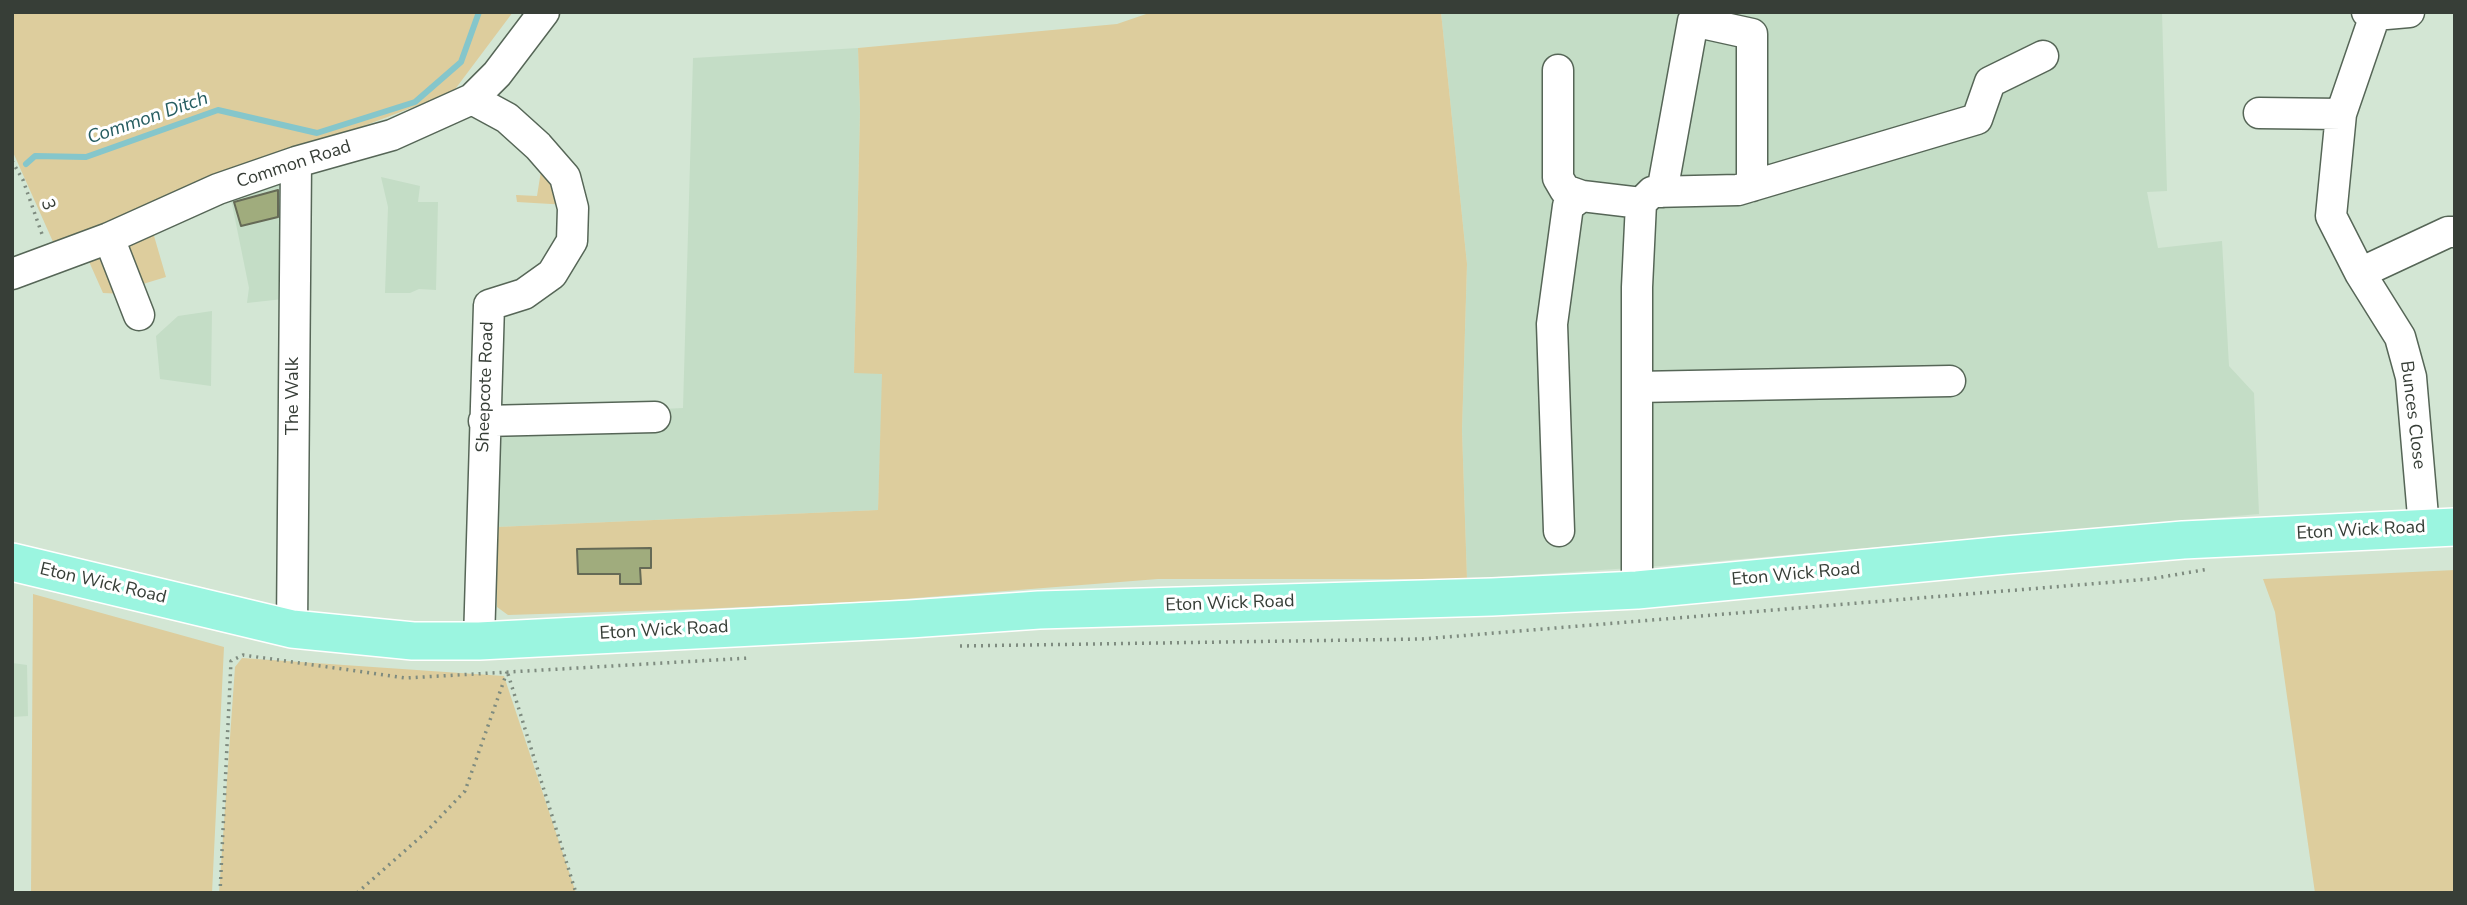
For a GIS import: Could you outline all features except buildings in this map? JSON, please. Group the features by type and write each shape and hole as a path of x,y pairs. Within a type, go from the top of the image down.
{"main road":[{"name":"Eton Wick Road","path":"12,562 292,629 493,651 1039,610 1492,597 1637,590 2183,540 2439,527"}],"street":[{"name":"Common Road","path":"12,274 109,238 218,189 296,162 393,135 472,99 497,74 544,12"},
{"name":"Bunces Close","path":"2409,12 2371,13 2341,114 2330,216 2360,273 2400,337 2411,377 2439,527"},
{"path":"1637,590 1637,287 1651,197 1693,21 1752,34 1752,186"},
{"path":"1558,70 1558,178 1565,190 1582,196 1651,197 1738,190 1977,119 1990,82 2043,56"},
{"name":"Sheepcote Road","path":"472,99 507,118 538,146 565,177 573,208 572,241 552,274 524,294 489,305 484,421 493,651"},
{"path":"2259,113 2341,114"},
{"name":"The Walk","path":"292,629 296,162"},
{"path":"1559,531 1552,324 1568,206 1582,196"},
{"path":"2360,273 2448,232 2455,232"},
{"path":"109,238 139,315"},
{"path":"1637,387 1950,381"},
{"path":"484,421 655,417"}],"path":[{"name":"3","path":"12,161 23,180 50,259"},
{"path":"357,893 424,834 465,791 493,651"},
{"path":"493,651 576,893"},
{"path":"220,893 231,661 243,655"}],"shaded area":[{"path":"12,12 513,12 453,92 54,244 12,150"},
{"path":"1152,12 1441,12 1467,264 1462,430 1467,579 1158,579 878,601 699,609 508,615 497,607 497,527 878,510 882,374 854,373 860,111 858,48 1117,24"},
{"path":"1441,12 2162,12 2167,191 2147,192 2158,248 2222,241 2229,366 2254,393 2259,514 1660,566 1467,579 1462,430 1467,264"},
{"path":"858,48 860,111 854,373 883,373 878,510 497,527 502,428 515,416 683,408 693,58"},
{"path":"545,162 568,205 517,202 516,195 537,196"},
{"path":"381,177 420,186 418,202 438,202 436,290 385,293 388,207"},
{"path":"278,182 287,222 292,298 247,303 249,288 232,204 228,197"},
{"path":"152,229 166,277 143,284 129,247 136,235"},
{"path":"101,249 125,294 103,293 87,257"},
{"path":"212,311 211,386 160,379 156,336 178,316"},
{"path":"2455,570 2455,893 2315,893 2275,612 2263,579"},
{"path":"33,594 224,647 212,893 31,893"},
{"path":"242,658 504,676 576,893 219,893 235,667"},
{"path":"12,663 27,665 28,716 12,717"}],"waterway":[{"name":"Common Ditch","path":"26,164 35,156 86,157 218,110 317,133 415,102 461,62 479,12"}]}
